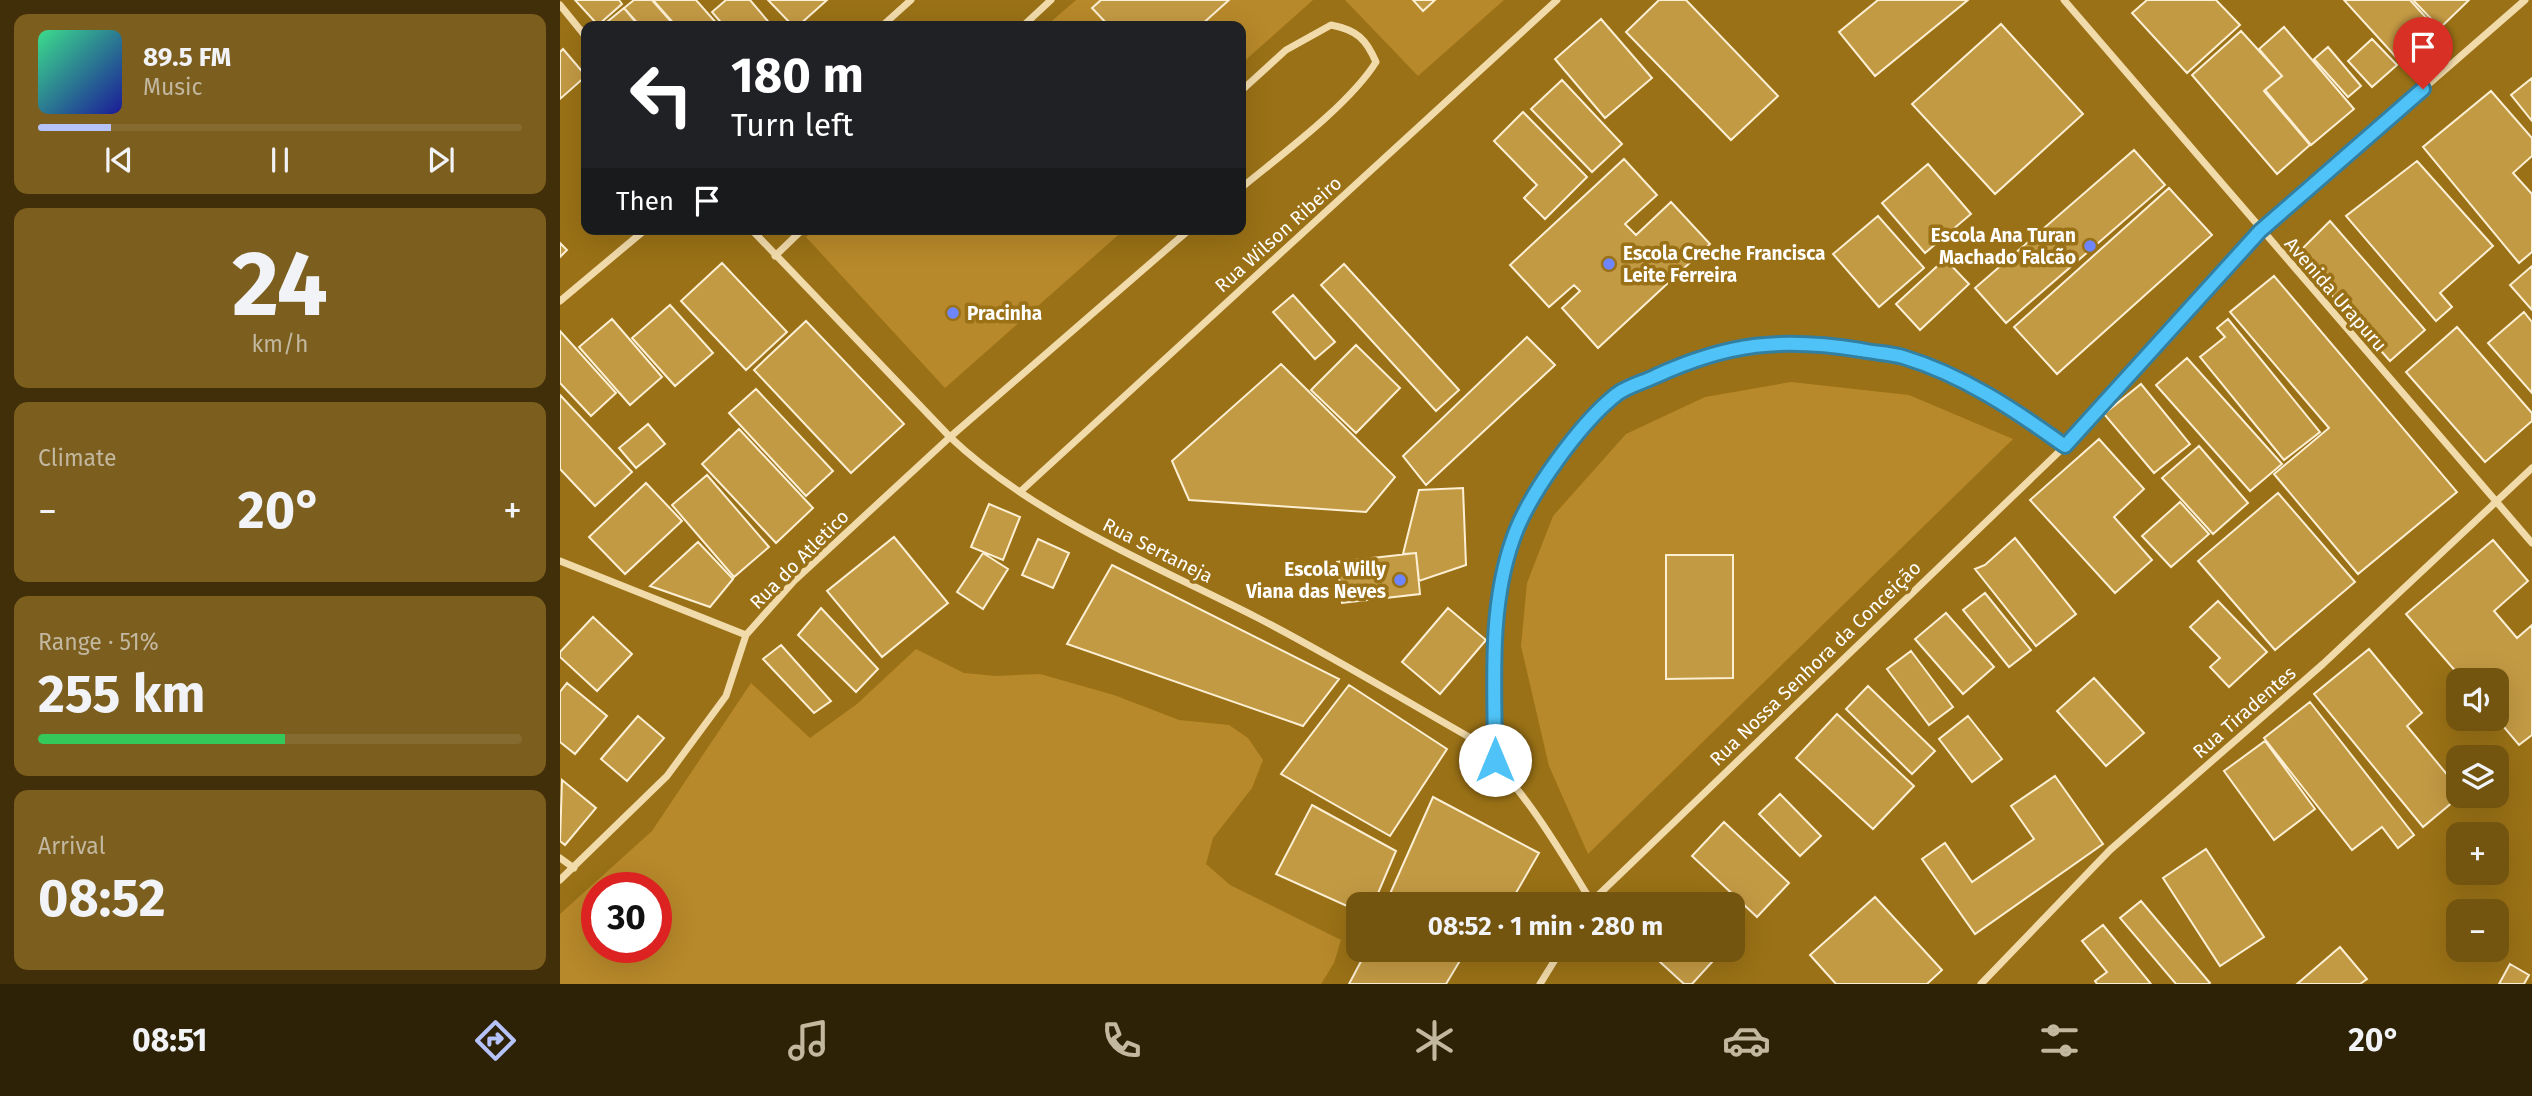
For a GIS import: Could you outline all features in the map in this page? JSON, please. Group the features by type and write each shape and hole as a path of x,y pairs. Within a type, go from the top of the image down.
{"street":[{"path":"887,21 911,0"},
{"path":"1028,21 1051,0"},
{"name":"Rua Wilson Ribeiro","path":"1021,491 1557,0"},
{"name":"Avenida Urapuru","path":"2064,0 2260,231 2532,543"},
{"name":"Rua Nossa Senhora da Conceição","path":"1600,892 2065,446 2260,231 2525,0"},
{"path":"560,5 581,31"},
{"path":"1246,86 1286,50 1331,25 1356,32 1367,43 1376,62 1338,105 1246,184"},
{"path":"560,301 639,235"},
{"name":"Rua Sertaneja","path":"756,235 974,460 1137,559 1258,618 1469,737 1495,760 1536,811 1583,892"},
{"path":"775,256 797,235"},
{"path":"950,437 1182,235"},
{"path":"1495,760 1494,672 1500,589 1513,537 1543,481 1573,439 1618,394 1685,363 1739,346 1782,342 1836,346 1903,357 1998,398 2065,446"},
{"name":"Rua do Atletico","path":"560,880 667,776 726,696 746,635 794,581 950,437"},
{"name":"Rua Tiradentes","path":"1981,984 2110,850 2323,664 2532,468"},
{"path":"560,561 746,635"},
{"path":"560,858 574,868"},
{"path":"1540,984 1554,962"}],"shaded area":[{"path":"1076,0 1313,0 1246,60 1246,21 1052,21"},
{"path":"1345,0 1504,0 1418,76"},
{"name":"Pracinha","path":"808,235 1118,235 945,388 806,237"},
{"path":"1791,382 1909,395 2013,439 1588,854 1549,766 1521,646 1527,583 1553,516 1626,434 1705,397"},
{"path":"916,649 964,673 996,676 1040,674 1114,695 1179,720 1229,725 1248,738 1263,760 1252,788 1213,838 1206,864 1230,885 1341,940 1334,963 1321,984 560,984 560,914 581,895 581,963 672,963 672,872 607,872 652,831 751,683 810,738 857,704"}],"building":[{"path":"575,0 619,0 622,4 603,21 594,21"},
{"path":"634,0 652,0 671,21 636,21 624,8"},
{"path":"653,0 696,0 715,21 672,21"},
{"path":"726,0 750,0 768,21 720,21 712,12"},
{"path":"768,0 827,0 804,21 788,21"},
{"path":"1101,0 1229,0 1206,21 1104,21 1092,8"},
{"path":"1413,0 1435,0 1423,11"},
{"path":"1659,0 1686,0 1778,96 1731,140 1626,32"},
{"path":"1878,0 1968,0 1875,76 1839,32"},
{"path":"2147,0 2216,0 2240,25 2187,73 2132,13"},
{"path":"2344,0 2410,0 2431,23 2395,56"},
{"path":"2413,0 2469,0 2440,28"},
{"path":"624,8 635,21 608,21"},
{"path":"1601,19 1652,78 1605,118 1555,59"},
{"path":"2001,24 2083,114 1995,194 1912,104"},
{"path":"2284,27 2354,109 2311,145 2265,90 2282,76 2259,49"},
{"path":"2241,31 2282,76 2264,91 2310,145 2277,174 2192,75"},
{"path":"2372,39 2397,65 2372,87 2348,61"},
{"path":"2328,47 2361,86 2348,97 2314,59"},
{"path":"563,49 581,70 581,80 560,99 560,52"},
{"path":"2532,78 2532,121 2511,95"},
{"path":"1562,80 1622,144 1592,172 1531,109"},
{"path":"2491,91 2532,138 2532,156 2513,173 2532,194 2532,252 2519,263 2423,147"},
{"path":"1523,112 1587,177 1545,219 1524,198 1537,185 1494,141"},
{"path":"2134,150 2165,185 2006,323 1975,288"},
{"name":"Escola Creche Francisca Leite Ferreira","path":"1624,159 1657,195 1625,224 1636,235 1671,202 1710,244 1598,348 1562,308 1580,291 1574,285 1549,307 1510,265"},
{"path":"2417,161 2493,246 2440,293 2452,307 2436,321 2346,216"},
{"path":"1928,164 1971,214 1925,253 1882,203"},
{"path":"2169,188 2212,235 2057,374 2014,327"},
{"path":"1878,216 1924,268 1879,307 1833,254"},
{"path":"2330,221 2425,330 2390,361 2296,255"},
{"path":"560,243 567,250 560,257"},
{"path":"1945,259 1969,284 1920,330 1896,304"},
{"path":"722,263 787,332 746,370 681,301"},
{"path":"1344,264 1459,390 1436,411 1321,285"},
{"path":"2532,266 2532,310 2510,285"},
{"path":"2274,276 2457,492 2358,574 2274,474 2329,428 2230,312"},
{"path":"1293,295 1335,342 1315,359 1273,312"},
{"path":"670,305 713,353 675,386 632,338"},
{"path":"2524,312 2532,322 2532,393 2488,343"},
{"path":"612,319 662,377 630,405 579,347"},
{"path":"2228,319 2320,432 2284,460 2200,357 2225,337 2217,328"},
{"path":"806,321 904,424 851,473 754,370"},
{"path":"2457,327 2532,413 2532,421 2485,462 2406,372"},
{"path":"560,331 616,393 591,416 560,383"},
{"path":"1527,337 1555,365 1426,485 1403,456"},
{"path":"1356,345 1400,388 1356,433 1311,390"},
{"path":"2187,358 2282,464 2250,491 2156,385"},
{"path":"1281,364 1395,477 1366,512 1189,500 1172,461"},
{"path":"2141,384 2190,444 2154,473 2104,414"},
{"path":"756,389 833,471 806,496 729,413"},
{"path":"560,395 632,472 595,506 560,469"},
{"path":"648,424 665,444 636,468 619,448"},
{"path":"739,429 813,508 776,543 702,464"},
{"path":"2099,439 2144,489 2114,517 2152,560 2115,593 2030,500"},
{"path":"2199,446 2248,503 2213,534 2162,478"},
{"path":"707,475 769,547 734,577 672,505"},
{"path":"646,483 682,521 625,574 589,537"},
{"path":"1463,488 1466,565 1419,581 1416,553 1403,554 1419,490"},
{"path":"2278,493 2355,582 2275,650 2198,561"},
{"path":"2180,502 2209,534 2171,567 2142,536"},
{"path":"989,504 1020,517 1003,560 971,547"},
{"path":"894,537 948,603 882,657 827,591"},
{"path":"2015,538 2076,614 2036,646 1975,569 1985,565"},
{"path":"1038,539 1069,553 1053,588 1022,575"},
{"path":"2493,540 2528,581 2494,611 2517,638 2532,625 2532,735 2519,745 2507,731 2509,668 2453,668 2406,614"},
{"path":"698,542 733,579 710,607 650,586"},
{"path":"983,553 1008,569 983,609 957,592"},
{"path":"1416,553 1420,594 1342,603 1337,562"},
{"path":"1666,555 1733,555 1733,678 1666,679"},
{"path":"1112,565 1339,679 1303,726 1067,644"},
{"path":"1985,593 2031,650 2009,667 1963,610"},
{"path":"2218,601 2267,652 2229,687 2210,667 2220,658 2190,627"},
{"path":"821,608 878,669 856,692 798,635"},
{"path":"1448,608 1486,640 1440,694 1402,662"},
{"path":"1946,613 1994,667 1963,694 1915,639"},
{"path":"593,617 632,654 597,691 560,657 560,652"},
{"path":"781,645 831,701 814,713 763,659"},
{"path":"2369,649 2422,713 2407,726 2446,773 2446,808 2423,827 2314,694"},
{"path":"1911,651 1953,707 1929,725 1887,669"},
{"path":"2094,678 2144,733 2106,766 2057,711"},
{"path":"567,683 607,716 575,754 560,742 560,692"},
{"path":"1349,685 1447,749 1390,836 1281,774"},
{"path":"1868,686 1935,751 1912,774 1846,709"},
{"path":"2310,702 2414,835 2398,848 2382,827 2352,850 2264,738"},
{"path":"1837,714 1914,786 1873,829 1796,758"},
{"path":"638,716 664,738 627,781 601,759"},
{"path":"1968,716 2002,759 1972,782 1939,739"},
{"path":"2265,741 2315,809 2274,840 2224,771"},
{"path":"2055,776 2103,844 1975,934 1922,859 1945,843 1972,882 2034,839 2011,806"},
{"path":"562,780 596,808 565,845 560,841"},
{"path":"1780,794 1821,836 1800,856 1759,814"},
{"path":"1433,797 1539,853 1516,892 1391,892"},
{"path":"1312,805 1396,851 1379,892 1346,892 1346,906 1276,874"},
{"path":"1724,822 1789,883 1757,917 1745,906 1745,892 1730,892 1692,856"},
{"path":"2206,849 2264,937 2220,966 2163,878"},
{"path":"1875,897 1942,970 1927,984 1836,984 1810,955"},
{"path":"2141,901 2209,984 2176,984 2120,918"},
{"path":"2103,925 2151,984 2097,984 2095,981 2107,972 2082,941"},
{"path":"2340,947 2367,979 2360,984 2297,984"},
{"path":"1361,962 1459,962 1446,984 1349,984"},
{"path":"1660,962 1712,962 1692,984 1684,984"},
{"path":"2510,964 2529,975 2524,984 2499,984"}],"place":[{"name":"Escola Ana Turan Machado Falcão","path":"2090,246"},
{"name":"Escola Creche Francisca Leite Ferreira","path":"1609,264"},
{"name":"Pracinha","path":"953,313"},
{"name":"Escola Willy Viana das Neves","path":"1400,580"}],"route":[{"path":"1495,760 1494,672 1500,589 1513,537 1543,481 1573,439 1618,394 1685,363 1739,346 1782,342 1836,346 1903,357 1998,398 2065,446 2260,231 2423,89"}]}
